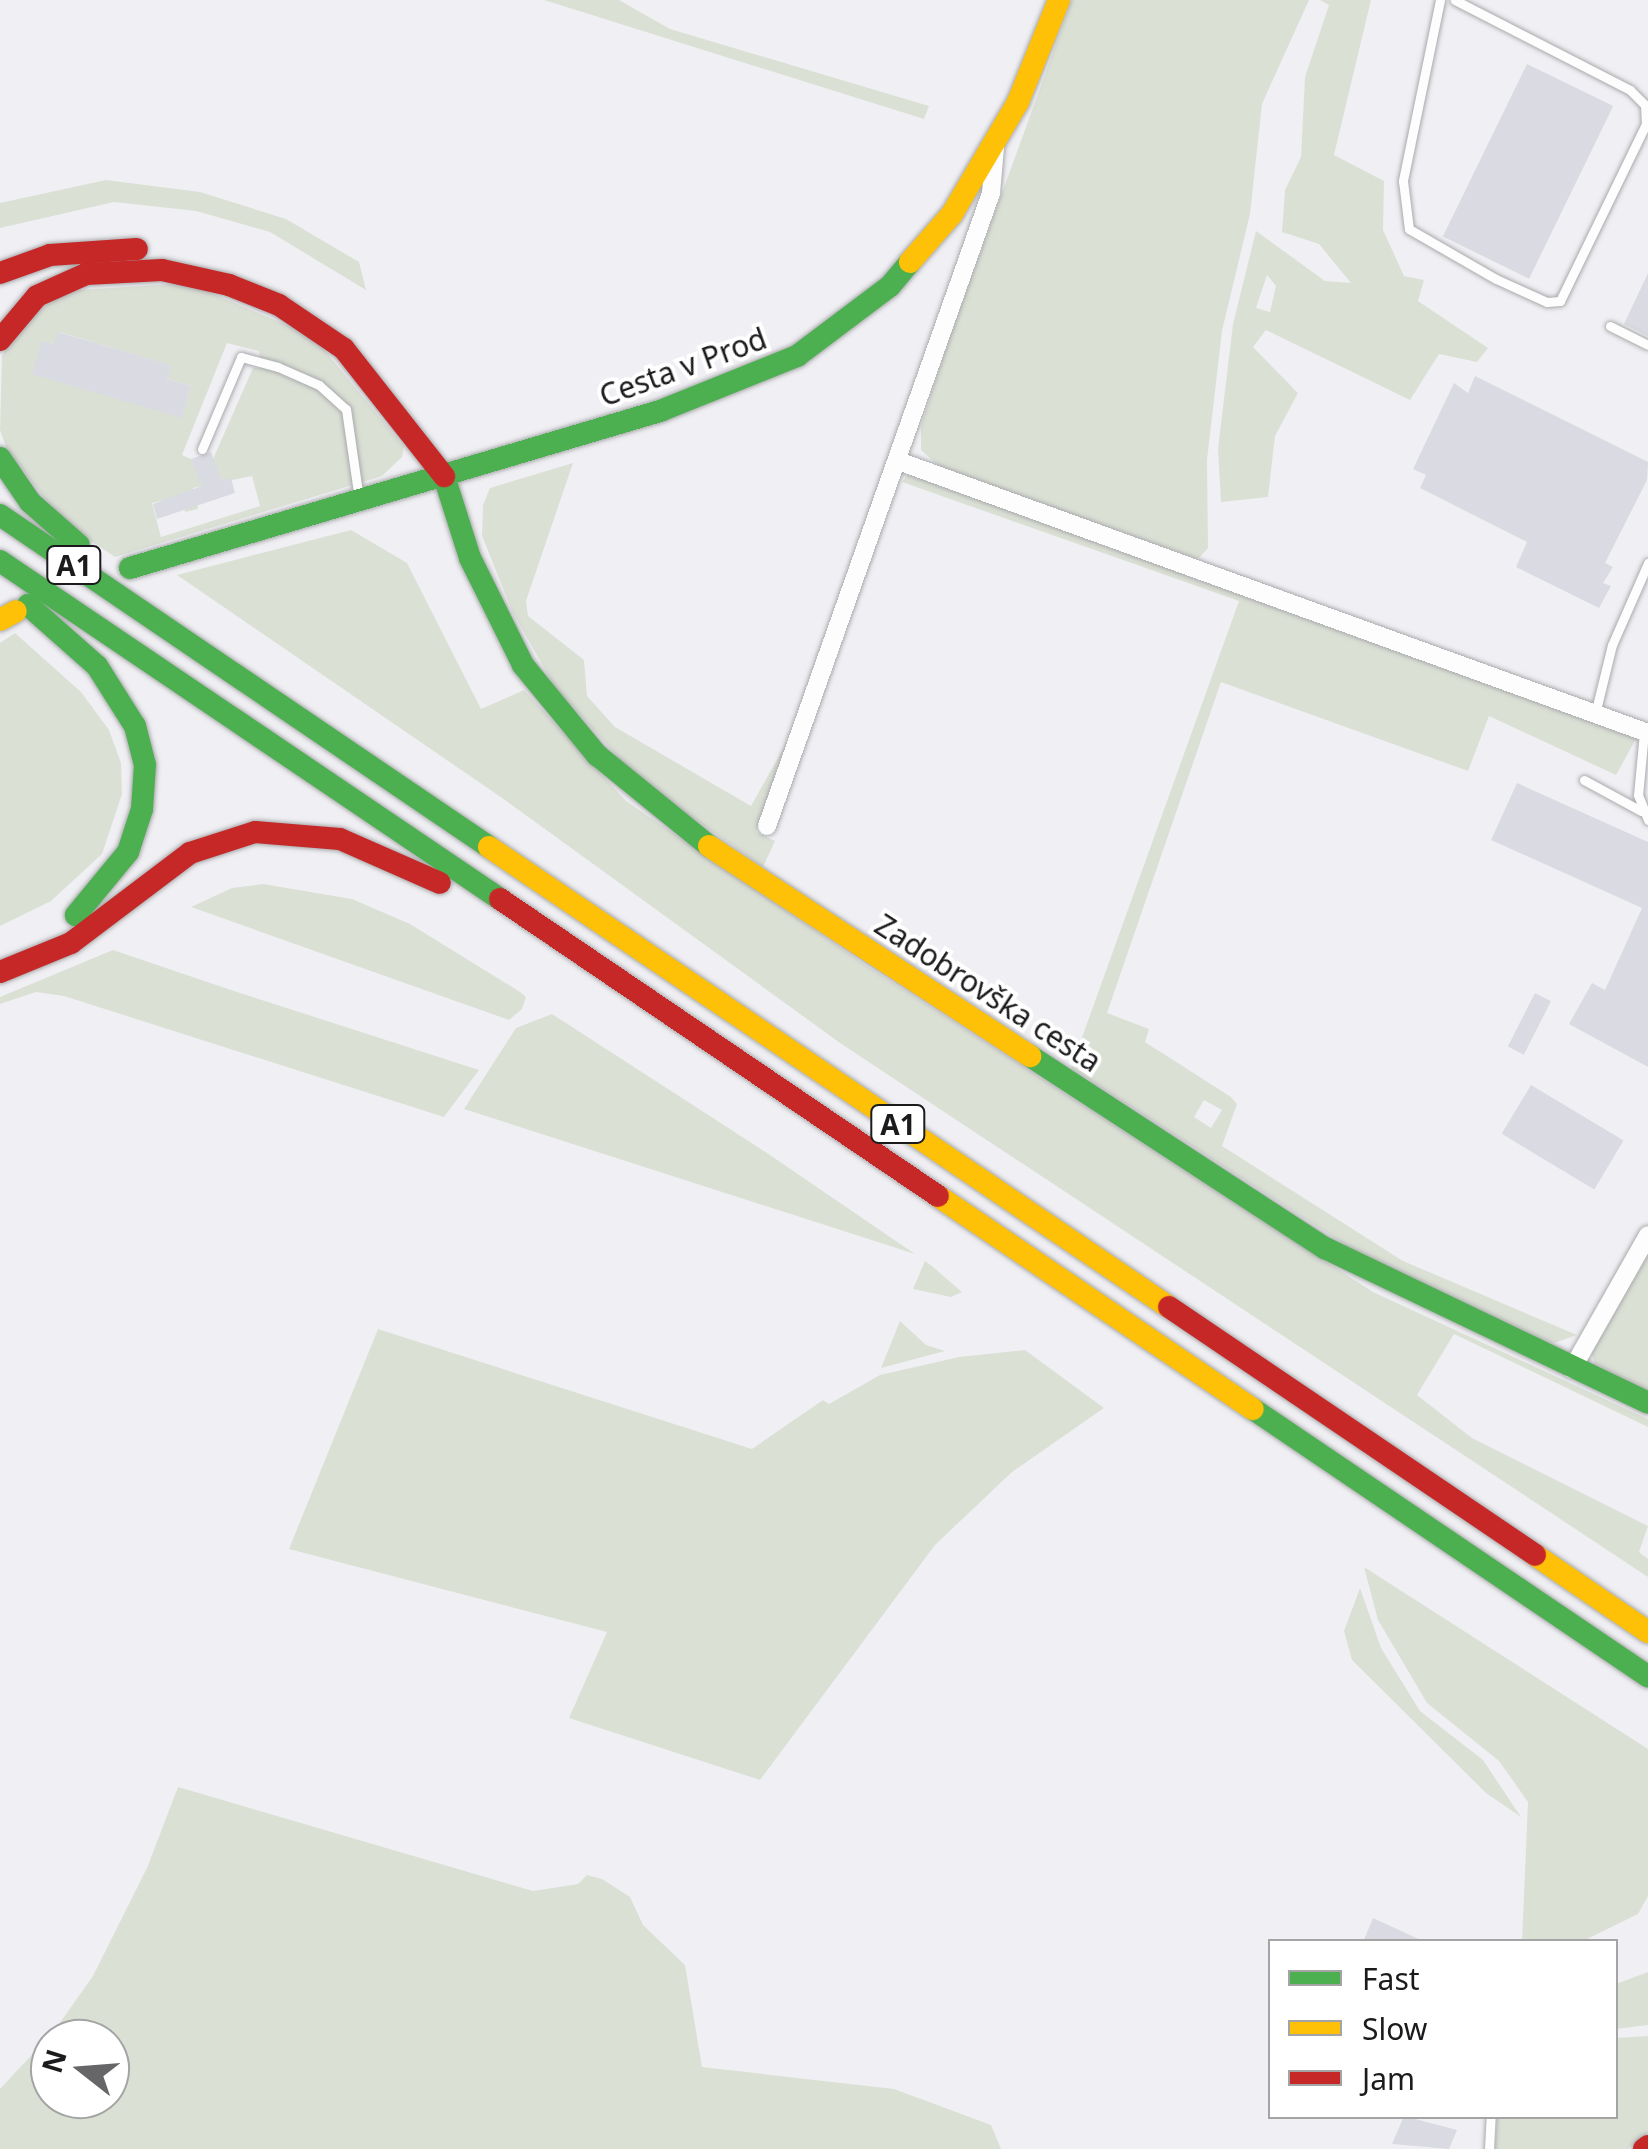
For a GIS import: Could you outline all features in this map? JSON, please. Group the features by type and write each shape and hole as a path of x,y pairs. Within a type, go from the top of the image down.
{"main road":[{"name":"Cesta v Prod","path":"130,568 716,392 797,356 890,286 952,214 995,146 1059,0"},
{"name":"Zadobrovška cesta","path":"0,272 50,255 150,249 227,262 280,283 353,330 396,374 428,424 470,558 524,665 597,756 669,820 1325,1248 1648,1404"},
{"path":"0,340 37,296 86,274 142,268 230,285 279,305 344,349 391,401 444,476"},
{"path":"0,458 44,518 114,571 148,615"},
{"name":"A1","path":"0,515 1648,1632"},
{"name":"A1","path":"0,561 1648,1676"},
{"path":"0,584 62,630 113,688 138,736 145,787 132,842 102,891 63,925 0,952"},
{"path":"0,972 72,943 190,853 255,832 320,835 366,847 493,918 559,941"}],"street":[{"path":"767,826 901,462 992,194 995,146"},
{"path":"901,462 1646,733"},
{"path":"1572,1369 1648,1235"}],"lane":[{"path":"1440,0 1403,181 1409,229 1496,280 1546,302 1560,301 1646,124 1646,106 1630,90 1455,0"},
{"path":"1610,326 1648,345"},
{"path":"202,449 241,357 278,367 319,385 346,409 359,500"},
{"path":"1594,716 1612,645 1648,563"},
{"path":"1584,780 1644,816 1646,733"},
{"path":"1489,2149 1491,2119"}],"shaded area":[{"path":"544,0 619,0 670,29 929,106 924,119"},
{"path":"1072,0 1309,0 1262,104 1250,214 1222,331 1207,460 1208,548 1198,559 942,469 921,450 921,426 948,342"},
{"path":"1320,0 1371,0 1334,155 1384,181 1383,230 1404,276 1424,280 1418,301 1488,348 1477,362 1439,354 1410,400 1266,330 1253,347 1298,393 1275,436 1268,497 1221,502 1218,449 1233,324 1256,231 1325,281 1351,283 1319,244 1282,232 1285,190 1301,157 1305,77 1329,5","holes":["1267,275 1276,286 1270,312 1256,308"]},
{"path":"106,180 200,192 286,219 359,262 366,290 270,232 196,211 114,202 0,228 0,203"},
{"path":"187,283 313,336 404,447 402,457 382,476 115,557 66,525 7,450 0,430 2,356 15,331 64,291","holes":["59,332 170,365 167,379 191,386 182,417 42,341 55,344","227,343 259,351 261,368 253,368 213,459 182,455","252,476 260,506 161,537 152,503 181,496 185,512 198,509 193,488"]},
{"path":"573,463 526,601 528,616 584,660 587,696 615,727 751,806 797,724 756,832 775,841 763,867 638,779 555,687 513,613 482,536 483,505 490,488"},
{"path":"909,473 1637,737 1616,775 1489,716 1468,771 1221,682 1107,1013 1149,1029 1145,1042 1231,1097 1237,1104 1222,1146 1403,1261 1577,1335 1554,1343 1537,1340 1366,1258 1071,1068 1239,601 902,482","holes":["1204,1100 1222,1110 1211,1128 1194,1117"]},
{"path":"351,530 407,563 481,709 524,690 626,801 864,964 1373,1292 1648,1419 1648,1427 1454,1334 1417,1395 1472,1438 1648,1526 1639,1552 1648,1559 1648,1577 840,1043 505,800 177,575"},
{"path":"15,633 81,692 109,730 121,763 122,794 102,854 51,901 0,926 0,643"},
{"path":"263,884 352,899 410,924 520,992 526,997 522,1009 509,1020 191,907 232,888"},
{"path":"113,950 479,1070 444,1117 64,996 36,992 0,1004 0,997"},
{"path":"552,1014 915,1254 464,1109 516,1028"},
{"path":"1648,1251 1648,1391 1595,1364 1591,1352"},
{"path":"925,1261 962,1292 951,1297 913,1289"},
{"path":"900,1321 926,1345 945,1351 881,1368"},
{"path":"378,1329 752,1449 823,1400 829,1404 880,1375 959,1357 1025,1350 1104,1408 1012,1472 935,1545 760,1780 569,1718 607,1632 289,1549"},
{"path":"1364,1567 1648,1749 1648,1896 1638,1914 1587,1939 1522,1939 1528,1802 1499,1761 1427,1703 1378,1620"},
{"path":"1360,1588 1381,1648 1420,1711 1483,1760 1521,1817 1486,1793 1352,1660 1344,1631"},
{"path":"178,1787 533,1891 578,1884 587,1875 602,1879 630,1897 643,1925 685,1965 702,2067 894,2089 991,2125 1001,2149 0,2149 0,2089 30,2057 30,2119 130,2119 130,2019 63,2019 93,1976 147,1868"},
{"path":"1648,1972 1648,2025 1618,2029 1618,1983"},
{"path":"1648,2036 1648,2133 1628,2149 1495,2149 1497,2119 1618,2119 1618,2038"}],"building":[{"path":"1527,64 1613,106 1529,279 1443,237"},
{"path":"1648,273 1648,336 1624,324"},
{"path":"58,332 171,365 167,379 191,386 182,418 32,374 42,341 54,344"},
{"path":"1475,376 1648,462 1647,480 1605,563 1613,567 1603,583 1611,586 1599,608 1516,567 1527,542 1420,488 1426,475 1413,469 1454,383 1468,393"},
{"path":"211,452 222,480 231,478 235,493 157,519 153,504 202,486 191,459"},
{"path":"1517,783 1648,842 1648,1067 1569,1024 1592,983 1605,990 1642,908 1491,840"},
{"path":"1535,993 1551,1001 1524,1055 1508,1046"},
{"path":"1531,1085 1624,1141 1594,1189 1502,1134"},
{"path":"1373,1918 1418,1939 1364,1939"},
{"path":"1403,2119 1457,2130 1449,2149 1392,2144"}],"traffic: fast":[{"path":"130,568 660,411 797,356 890,286 910,262"},
{"path":"0,458 30,502 79,545"},
{"path":"444,476 470,558 523,665 597,755 709,846"},
{"path":"0,515 489,847"},
{"path":"0,561 500,899"},
{"path":"28,605 97,666 135,726 145,765 142,809 128,852 76,915"},
{"path":"1030,1056 1325,1248 1648,1403"},
{"path":"1253,1409 1648,1676"}],"traffic: slow":[{"path":"910,262 952,214 1018,102 1059,0"},
{"path":"0,620 16,611"},
{"path":"709,846 1030,1056"},
{"path":"489,847 1169,1307"},
{"path":"938,1196 1253,1409"},
{"path":"1535,1555 1648,1632"}],"traffic: jam":[{"path":"0,273 50,255 137,249"},
{"path":"0,340 37,296 86,274 162,270 229,285 279,305 344,349 444,476"},
{"path":"0,972 71,943 190,853 255,832 340,839 440,883"},
{"path":"500,899 938,1196"},
{"path":"1169,1307 1535,1555"},
{"path":"1644,2149 1648,2146"}]}
